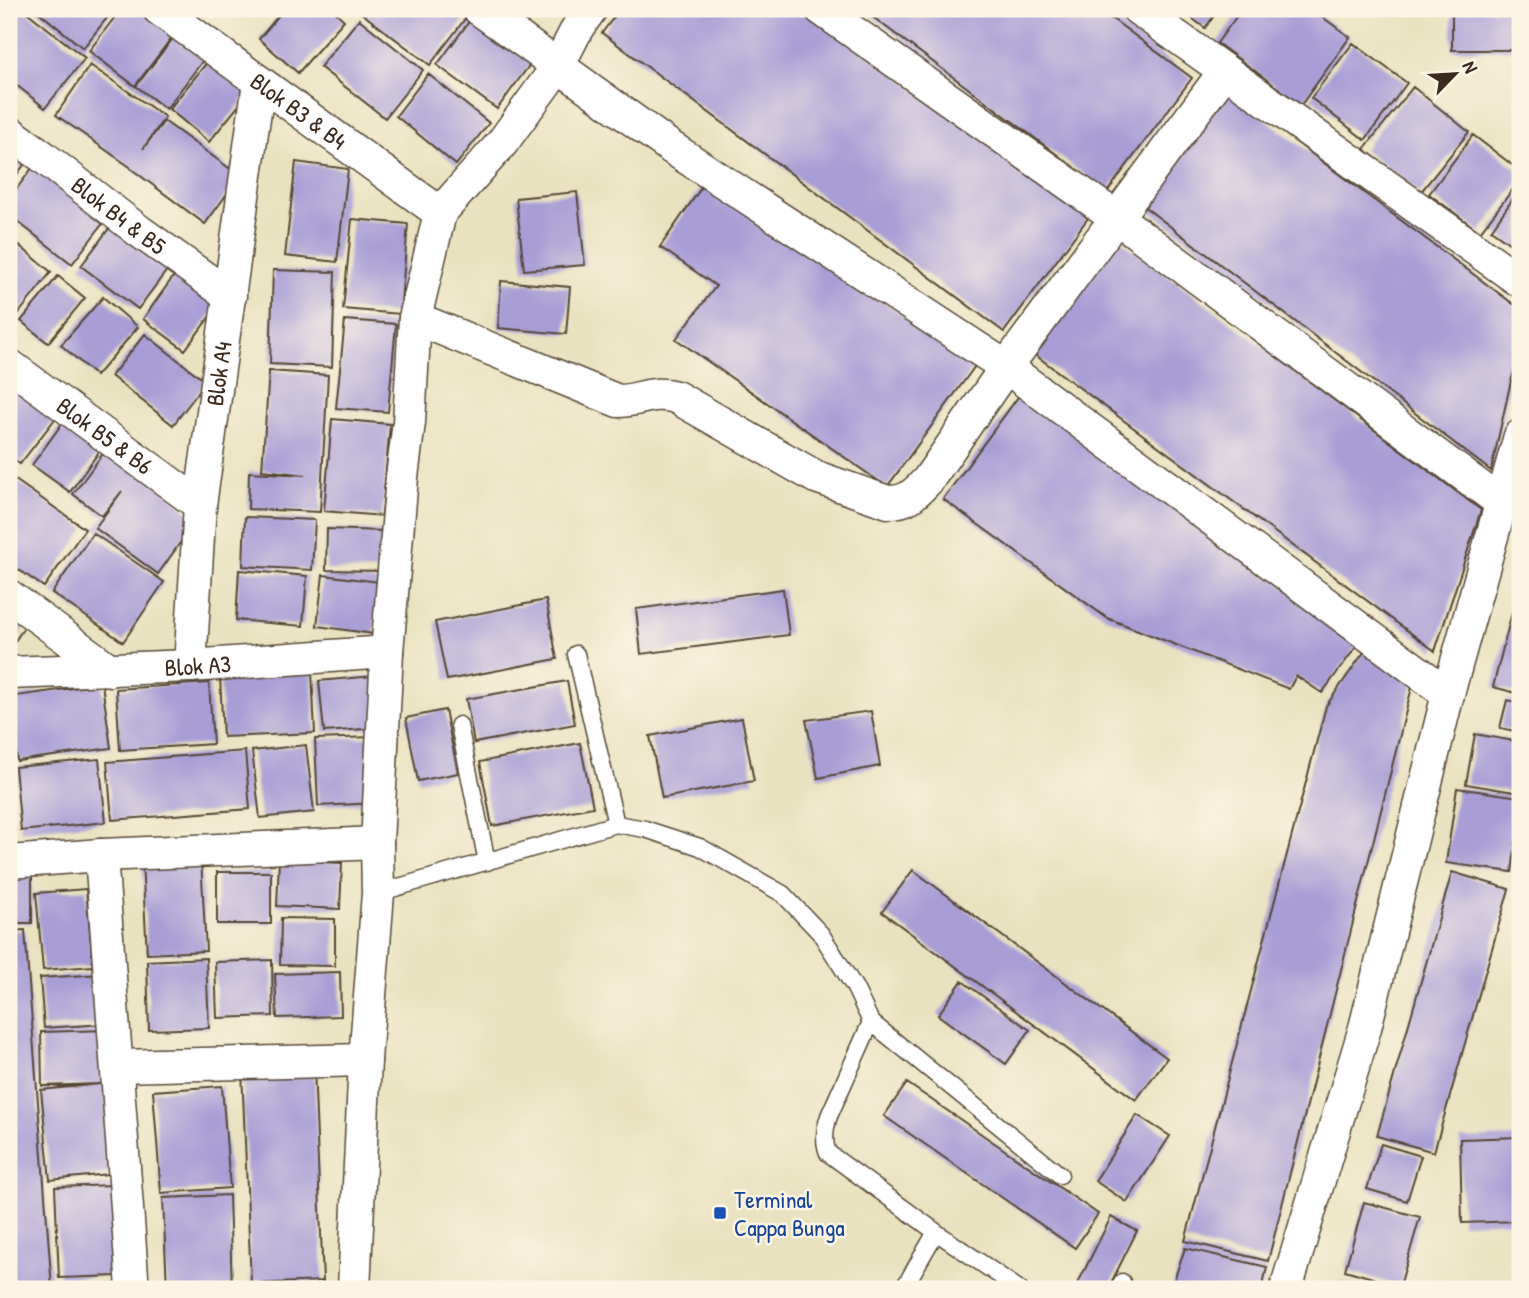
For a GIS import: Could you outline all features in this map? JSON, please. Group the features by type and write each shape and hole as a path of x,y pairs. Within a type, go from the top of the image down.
{"street":[{"name":"Blok B3 & B4","path":"159,9 440,214"},
{"path":"480,9 672,148 1006,367 1448,694"},
{"path":"354,1289 365,1060 378,893 377,843 387,652 409,422 415,318 440,214 502,143 558,66 578,27 591,9"},
{"path":"821,9 1117,218 1503,504"},
{"path":"1138,9 1520,281"},
{"path":"415,318 618,401 659,394 676,397 817,477 888,502 900,502 913,495 928,480 1006,367 1225,71"},
{"name":"Blok A4","path":"190,666 200,505 259,82"},
{"name":"Blok B4 & B5","path":"9,132 139,232 230,296"},
{"name":"Blok B5 & B6","path":"9,365 200,505"},
{"path":"1286,1289 1365,1028 1448,694 1520,436"},
{"path":"9,596 110,670"},
{"name":"Blok A3","path":"9,673 190,666 387,652"},
{"path":"9,862 101,855 377,843"},
{"path":"101,855 133,1289"},
{"path":"117,1066 365,1060"}],"lane":[{"path":"576,654 616,824"},
{"path":"459,725 487,862"},
{"path":"378,893 616,824 645,828 700,847 783,894 821,933 855,988 871,1022 1060,1175"},
{"path":"871,1022 829,1116 825,1128 826,1150 832,1158 1019,1289"},
{"path":"905,1286 936,1232"}],"building":[{"path":"9,9 23,9 85,58 45,108 9,79"},
{"path":"35,9 114,9 83,48"},
{"path":"121,9 151,9 178,29 135,86 89,51"},
{"path":"284,9 332,9 344,20 298,73 259,39"},
{"path":"356,9 460,9 468,15 430,65"},
{"path":"620,9 808,9 1088,218 1004,332 602,33"},
{"path":"862,9 1099,9 1192,78 1107,192"},
{"path":"1180,9 1219,9 1205,28"},
{"path":"1242,9 1311,9 1350,37 1301,105 1217,43"},
{"path":"1452,9 1514,9 1514,50 1452,50"},
{"path":"359,19 423,70 385,118 320,67"},
{"path":"471,19 531,63 497,109 437,65"},
{"path":"175,36 204,59 166,109 136,86"},
{"path":"1353,43 1407,83 1365,140 1311,98"},
{"path":"209,60 249,93 209,142 169,109"},
{"path":"90,65 165,117 143,149 164,121 240,176 205,224 56,115"},
{"path":"428,74 489,123 456,165 396,116"},
{"path":"1222,87 1520,309 1520,351 1491,471 1137,201"},
{"path":"1413,87 1469,132 1420,193 1364,149"},
{"path":"1473,135 1520,171 1520,180 1480,232 1429,194"},
{"path":"9,140 30,157 9,185"},
{"path":"296,162 348,169 337,262 285,256"},
{"path":"36,163 107,218 72,264 9,215 9,199"},
{"path":"708,178 975,366 887,487 676,339 716,286 660,247"},
{"path":"1520,189 1520,251 1491,230"},
{"path":"577,192 585,265 524,270 516,198"},
{"path":"116,219 173,262 138,309 81,266"},
{"path":"352,219 408,224 400,314 343,309"},
{"path":"9,237 51,272 12,322 9,319"},
{"path":"1119,239 1481,510 1435,651 1034,354"},
{"path":"181,266 224,297 185,350 143,319"},
{"path":"273,270 335,272 332,367 270,364"},
{"path":"58,276 85,298 48,343 21,321"},
{"path":"501,281 570,287 566,334 498,328"},
{"path":"103,297 138,327 96,376 61,345"},
{"path":"345,320 396,324 388,412 336,408"},
{"path":"145,334 206,382 173,425 111,376"},
{"path":"269,371 328,375 320,512 248,509 249,472 306,475 262,470"},
{"path":"9,378 58,415 20,464 9,456"},
{"path":"1024,389 1359,643 1322,693 1296,676 1289,689 1107,618 943,499"},
{"path":"69,414 106,442 70,492 32,465"},
{"path":"332,419 390,424 382,516 324,511"},
{"path":"111,443 197,519 158,574 95,528 122,491 102,516 73,494"},
{"path":"14,479 85,529 44,587 9,563 9,487"},
{"path":"245,517 315,520 312,570 243,566"},
{"path":"327,529 383,531 382,571 326,570"},
{"path":"93,533 164,582 123,642 52,593"},
{"path":"239,570 307,576 303,626 236,620"},
{"path":"323,575 380,582 374,634 317,626"},
{"path":"1520,586 1520,694 1493,687"},
{"path":"783,589 789,635 641,654 636,609"},
{"path":"546,600 557,659 447,680 435,622"},
{"path":"9,606 29,620 9,650"},
{"path":"1364,652 1413,683 1268,1261 1185,1241 1326,706"},
{"path":"312,672 315,733 223,737 220,676"},
{"path":"373,676 378,728 324,732 319,681"},
{"path":"567,681 575,724 474,743 466,699"},
{"path":"209,683 213,744 120,750 116,689"},
{"path":"102,684 111,748 17,761 9,697"},
{"path":"1507,700 1520,703 1520,732 1500,728"},
{"path":"445,710 458,773 418,781 406,718"},
{"path":"871,711 880,766 818,778 806,720"},
{"path":"742,718 754,781 662,798 650,736"},
{"path":"1475,734 1520,742 1520,793 1466,784"},
{"path":"373,737 377,803 318,806 315,739"},
{"path":"580,743 593,807 492,826 480,762"},
{"path":"306,745 314,812 260,818 252,751"},
{"path":"245,751 250,809 112,820 107,762"},
{"path":"99,759 106,822 21,831 15,767"},
{"path":"1457,788 1520,797 1512,872 1446,863"},
{"path":"9,805 15,833 9,834"},
{"path":"201,859 206,951 147,954 142,861"},
{"path":"279,860 342,863 340,909 277,906"},
{"path":"913,870 1167,1058 1136,1100 882,912"},
{"path":"9,871 32,871 32,923 9,923"},
{"path":"217,872 271,872 271,924 217,924"},
{"path":"1452,872 1509,889 1434,1152 1377,1136"},
{"path":"86,889 93,966 43,970 36,893"},
{"path":"281,918 335,919 335,966 280,965"},
{"path":"25,930 52,1289 9,1289 9,931"},
{"path":"206,958 209,1028 149,1030 147,961"},
{"path":"272,960 273,1016 217,1018 215,962"},
{"path":"340,972 341,1016 277,1018 275,974"},
{"path":"102,974 105,1024 44,1028 40,978"},
{"path":"962,981 1030,1030 1006,1064 938,1015"},
{"path":"107,1030 118,1173 50,1180 41,1090 101,1084 42,1086 41,1032"},
{"path":"314,1067 323,1281 251,1284 242,1070"},
{"path":"907,1083 1098,1214 1075,1248 884,1116"},
{"path":"222,1086 230,1188 161,1193 153,1091"},
{"path":"1137,1115 1170,1136 1127,1202 1095,1181"},
{"path":"1520,1137 1520,1221 1462,1223 1460,1139"},
{"path":"1381,1144 1421,1156 1407,1201 1367,1189"},
{"path":"115,1185 118,1276 59,1278 55,1187"},
{"path":"229,1195 232,1289 167,1289 163,1198"},
{"path":"1364,1202 1420,1217 1400,1286 1345,1270"},
{"path":"1111,1217 1137,1231 1108,1289 1075,1289"},
{"path":"1185,1248 1267,1267 1262,1289 1171,1289"},
{"path":"1339,1281 1363,1289 1337,1289"},
{"path":"124,1284 125,1289 64,1289 64,1286"}],"place":[{"name":"Terminal Cappa Bunga","path":"720,1213"}]}
